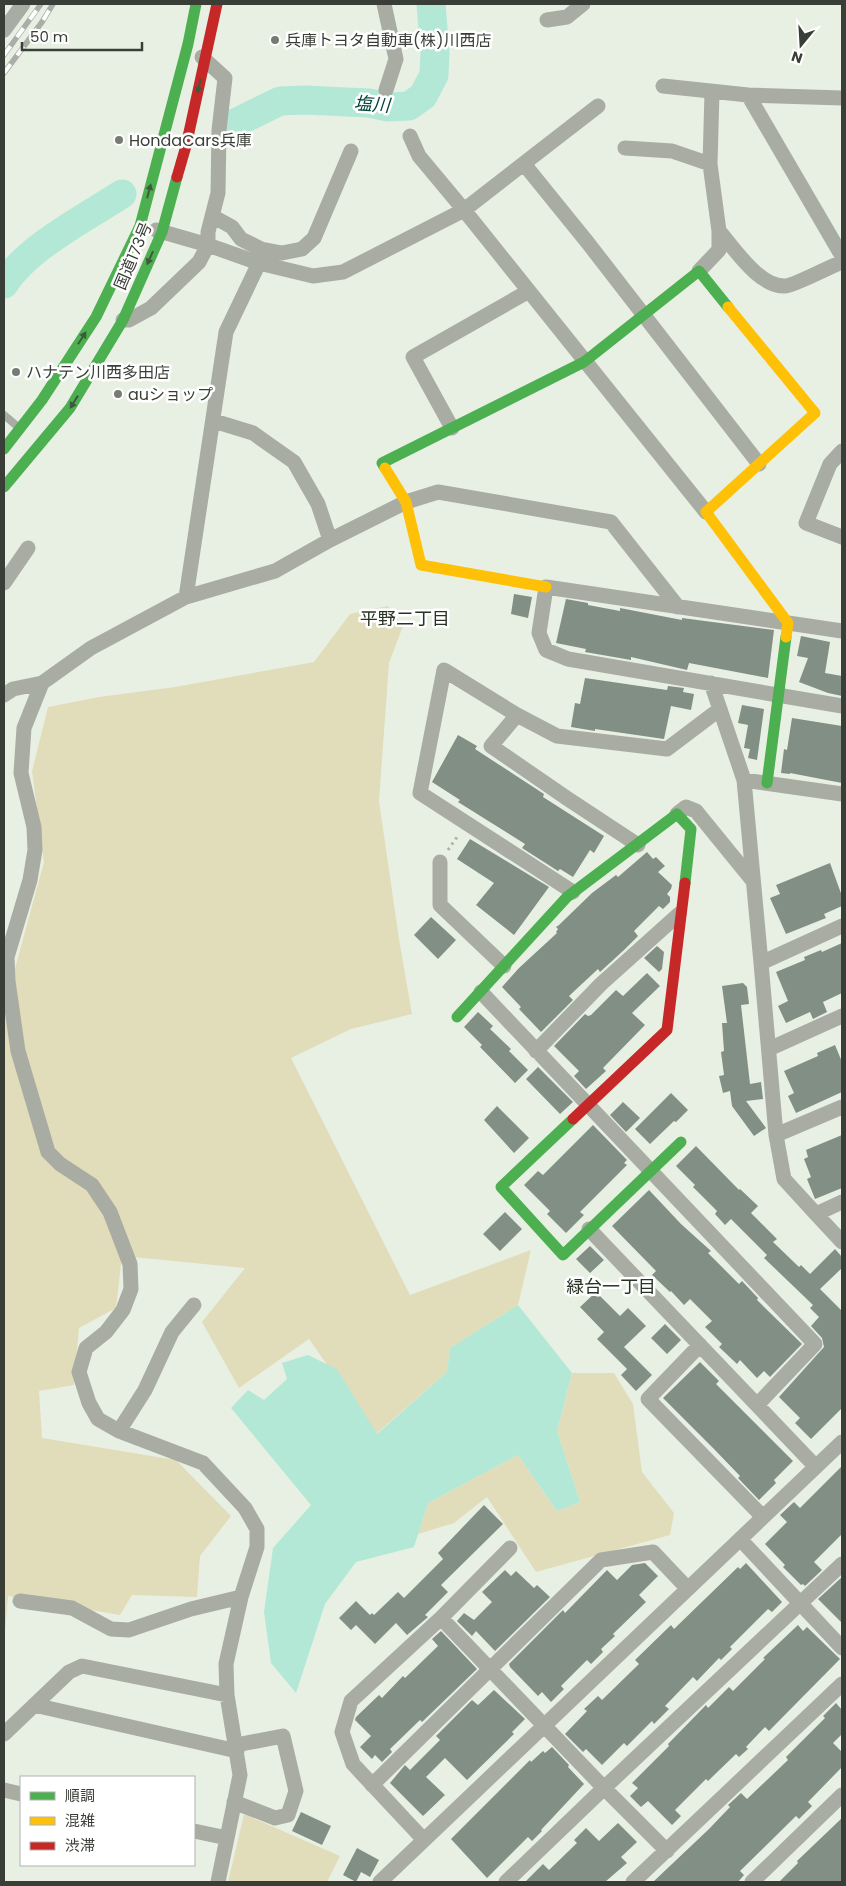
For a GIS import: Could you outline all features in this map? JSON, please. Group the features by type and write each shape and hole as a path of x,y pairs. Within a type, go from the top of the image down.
{"main road":[{"name":"国道173号","path":"4,449 42,400 96,318 140,226 188,44 196,4"},
{"name":"国道173号","path":"4,487 70,408 123,320 162,232 186,146 217,4"},
{"path":"546,587 421,565 406,502 382,463 585,361 699,270 815,413 706,512 788,624 767,783"},
{"path":"457,1017 567,897 677,814 691,828 667,1030 501,1187 563,1255 681,1142"}],"street":[{"path":"4,30 23,4"},
{"path":"384,4 396,59 386,90"},
{"path":"546,20 566,17 583,4"},
{"path":"96,318 129,320 151,308 199,262 208,245 208,232 218,193 218,130 225,78 188,44"},
{"path":"663,86 748,95 842,98"},
{"path":"699,270 719,250 719,230 710,164 712,92"},
{"path":"748,95 842,256"},
{"path":"140,226 208,245 260,264 313,276 343,272 464,210 598,106"},
{"path":"410,136 419,156 706,512"},
{"path":"625,148 672,151 710,164"},
{"path":"212,216 232,227 241,239 261,249 282,253 302,249 314,238 351,151"},
{"path":"524,164 759,464"},
{"path":"719,230 757,274 769,283 786,286 842,262"},
{"path":"186,597 226,332 260,264"},
{"path":"452,428 413,356 529,291"},
{"path":"214,421 253,433 294,462 318,504 330,540"},
{"path":"842,451 830,464 806,523 842,537"},
{"path":"7,688 42,683 91,648 186,597 275,571 330,540 406,502 438,492 611,522 678,607"},
{"path":"4,582 28,548"},
{"path":"842,632 546,587 539,633 546,650 568,658 842,706"},
{"path":"573,892 420,793 444,670 517,715 557,736 667,749 720,709"},
{"path":"42,683 24,728 22,773 34,828 35,850 30,880 6,948 8,980 18,1051 48,1152 60,1164 92,1185 110,1212 130,1264 131,1288 123,1310 106,1332 86,1348 79,1372 89,1402 98,1419 119,1431 203,1463 245,1508 257,1529 257,1547 241,1597 226,1664 227,1695 240,1775 218,1882"},
{"path":"711,683 744,780 776,1135 784,1179 842,1242"},
{"path":"517,715 491,746 638,845"},
{"path":"744,780 842,794"},
{"path":"677,814 686,808 696,811 754,881"},
{"path":"440,862 440,905 504,966"},
{"path":"536,1050 601,984 680,914"},
{"path":"761,963 842,926"},
{"path":"481,992 814,1344 757,1405"},
{"path":"769,1049 842,1016"},
{"path":"776,1135 842,1107"},
{"path":"816,1214 842,1202"},
{"path":"589,1229 816,1467"},
{"path":"119,1431 145,1390 172,1332 194,1305"},
{"path":"700,1345 648,1399 764,1516"},
{"path":"380,1882 842,1442"},
{"path":"740,1539 842,1648"},
{"path":"424,1840 353,1764 342,1732 351,1701 441,1618 510,1548"},
{"path":"372,1784 601,1560 653,1552 688,1589"},
{"path":"506,1882 842,1564"},
{"path":"20,1601 72,1608 111,1629 129,1630 191,1609 241,1597"},
{"path":"441,1618 667,1851"},
{"path":"4,1734 69,1672 82,1666 227,1695"},
{"path":"633,1882 842,1684"},
{"path":"34,1705 237,1748 283,1736 296,1791 288,1815 276,1818 234,1802"},
{"path":"4,1790 20,1794"},
{"path":"752,1882 842,1795"},
{"path":"195,1831 227,1838"}],"lane":[{"path":"4,415 20,428"}],"path":[{"path":"440,862 466,823"}],"shaded area":[{"path":"388,606 403,626 389,663 379,801 412,1014 351,1029 291,1058 410,1295 531,1250 518,1305 450,1348 447,1372 376,1434 309,1339 239,1388 202,1322 245,1268 122,1256 116,1308 79,1328 74,1385 39,1391 42,1438 176,1460 231,1516 200,1556 197,1597 132,1595 120,1615 8,1596 4,1644 4,1009 44,862 32,771 48,707 314,662 350,614"},
{"path":"572,1373 614,1373 633,1404 642,1472 674,1513 670,1535 536,1572 487,1497 454,1523 418,1534 428,1503 518,1455 557,1511 580,1502 557,1431"},
{"path":"244,1814 340,1856 327,1882 228,1882"}],"water":[{"path":"518,1305 572,1373 557,1431 580,1502 557,1511 518,1455 428,1503 414,1547 356,1562 325,1604 296,1693 271,1663 264,1612 273,1548 311,1505 231,1408 248,1390 264,1400 287,1379 282,1363 308,1355 337,1369 377,1434 447,1372 450,1348"}],"building":[{"path":"514,594 532,597 528,618 511,614"},
{"path":"566,599 620,611 620,608 682,620 682,618 774,630 768,678 689,663 687,670 631,657 631,660 585,652 586,649 556,643"},
{"path":"801,636 830,642 825,673 842,676 842,696 799,682 808,658 797,656"},
{"path":"585,678 667,690 668,686 684,688 683,692 694,694 691,710 671,706 664,739 571,727 575,703 580,704"},
{"path":"742,705 764,709 757,760 748,758 750,749 744,748 748,725 738,723"},
{"path":"792,718 842,726 842,783 781,773 784,749 787,750"},
{"path":"458,735 477,746 475,749 544,794 543,797 604,836 594,853 590,850 573,877 560,869 558,871 522,848 525,844 458,802 460,800 432,782"},
{"path":"470,839 549,887 514,935 476,905 494,883 457,859"},
{"path":"647,852 653,859 656,857 665,866 658,872 672,885 667,894 670,897 670,902 663,909 659,906 634,931 638,936 624,950 600,972 598,969 569,996 573,1000 541,1032 519,1009 521,1007 502,987 519,968 557,933 558,929 556,927 592,893 616,875 618,877"},
{"path":"830,863 842,896 842,906 824,914 826,918 786,934 770,898 780,894 776,885"},
{"path":"431,917 456,940 438,959 414,935"},
{"path":"842,943 842,993 823,1002 827,1012 813,1019 810,1012 786,1023 778,1006 788,1001 776,972 805,960 804,957 821,950 822,952"},
{"path":"657,946 664,952 662,969 659,972 644,958"},
{"path":"647,973 660,986 632,1013 645,1025 603,1068 606,1071 586,1089 574,1076 579,1071 554,1046 585,1014 591,1015 616,990 623,996"},
{"path":"743,983 747,987 749,1004 741,1005 750,1084 761,1082 763,1099 746,1101 766,1128 754,1136 732,1106 730,1091 723,1093 719,1076 724,1075 721,1052 724,1051 722,1023 727,1023 722,986"},
{"path":"478,1012 493,1026 490,1029 511,1049 509,1051 528,1070 515,1083 480,1047 482,1045 464,1027"},
{"path":"835,1045 842,1062 842,1092 796,1113 788,1096 794,1093 784,1071 818,1056 817,1053"},
{"path":"538,1067 573,1102 560,1114 526,1079"},
{"path":"671,1093 688,1110 650,1144 635,1129"},
{"path":"623,1102 640,1118 626,1132 610,1115"},
{"path":"497,1106 529,1138 514,1153 484,1120"},
{"path":"593,1125 627,1160 624,1163 627,1165 580,1212 584,1215 566,1233 547,1214 550,1211 524,1185 538,1171 543,1175"},
{"path":"842,1135 842,1188 815,1199 807,1179 811,1177 804,1159 808,1157 806,1150"},
{"path":"696,1146 739,1190 758,1206 751,1213 777,1239 773,1242 799,1267 801,1265 810,1274 835,1249 842,1257 842,1268 820,1289 842,1311 842,1408 811,1439 795,1423 800,1418 779,1397 824,1347 822,1338 811,1326 819,1317 810,1308 813,1305 764,1258 767,1255 731,1219 725,1225 715,1214 717,1211 693,1187 695,1185 676,1166"},
{"path":"649,1190 681,1224 711,1251 708,1253 739,1284 742,1281 758,1298 757,1300 802,1344 770,1377 764,1371 757,1378 740,1360 737,1364 719,1347 722,1344 705,1327 712,1321 690,1299 684,1305 652,1275 656,1271 612,1226"},
{"path":"505,1212 522,1229 500,1251 483,1234"},
{"path":"590,1246 604,1260 590,1273 576,1259"},
{"path":"596,1292 620,1316 628,1308 646,1326 624,1347 652,1375 636,1391 621,1375 627,1369 597,1339 604,1332 580,1307"},
{"path":"665,1324 681,1340 667,1354 651,1338"},
{"path":"700,1362 719,1381 716,1384 793,1461 774,1480 776,1483 759,1500 738,1478 740,1476 663,1398"},
{"path":"842,1466 842,1534 814,1562 822,1570 805,1586 801,1585 783,1567 785,1565 765,1544 787,1522 780,1515 794,1502 800,1508"},
{"path":"484,1505 503,1524 441,1585 448,1592 425,1615 428,1617 407,1635 396,1623 375,1644 356,1625 351,1630 339,1618 356,1601 370,1615 372,1613 374,1615 398,1592 404,1598 443,1559 438,1553"},
{"path":"645,1563 658,1576 639,1595 646,1602 613,1634 615,1636 601,1649 603,1652 591,1664 587,1660 561,1686 564,1689 551,1702 542,1692 538,1696 509,1664 563,1610 565,1613 607,1570 617,1580 632,1565"},
{"path":"746,1563 782,1602 772,1612 768,1609 730,1647 732,1649 721,1660 719,1658 697,1681 693,1677 665,1706 669,1709 654,1724 652,1721 627,1746 624,1743 602,1765 586,1749 583,1752 565,1734 587,1711 584,1709 598,1696 602,1700 639,1664 635,1660 671,1625 674,1629 738,1567 740,1569"},
{"path":"505,1570 511,1576 516,1571 534,1588 537,1585 550,1597 495,1651 476,1631 472,1636 457,1621 464,1613 474,1620 492,1602 482,1592"},
{"path":"842,1577 842,1623 818,1599"},
{"path":"798,1625 803,1631 807,1627 840,1659 769,1731 765,1727 746,1747 748,1749 739,1757 736,1754 708,1781 706,1779 675,1810 681,1816 672,1825 648,1801 641,1807 630,1796 638,1788 632,1783 706,1705 708,1708 729,1687 733,1691 765,1659 763,1658"},
{"path":"441,1631 477,1669 422,1722 420,1720 390,1749 392,1752 382,1762 375,1755 372,1759 360,1747 371,1736 355,1720 356,1717 379,1695 382,1698 403,1676 405,1678 438,1646 432,1639"},
{"path":"494,1690 525,1719 512,1732 514,1734 467,1780 445,1758 426,1777 445,1795 423,1816 390,1783 405,1765 410,1770 440,1740 436,1736 472,1700 478,1705"},
{"path":"836,1703 842,1710 842,1734 833,1743 842,1752 842,1767 808,1802 812,1806 799,1819 796,1816 740,1871 744,1875 738,1882 653,1882 709,1829 730,1807 728,1805 741,1793 747,1799 788,1760 786,1757 825,1718 823,1716"},
{"path":"552,1747 584,1784 532,1841 528,1837 487,1878 451,1839 530,1760 531,1762 543,1751 545,1753"},
{"path":"301,1812 331,1826 322,1845 292,1831"},
{"path":"842,1818 842,1882 779,1882 798,1863 797,1861"},
{"path":"618,1823 637,1842 621,1857 627,1863 605,1882 525,1882 543,1864 549,1870 577,1843 574,1840 586,1828 599,1841"},
{"path":"357,1848 379,1860 370,1877 361,1872 356,1882 343,1875"}],"waterway":[{"name":"塩川","path":"229,126 280,101 305,100 369,103 388,107 409,106 423,96 434,75 435,53 431,4"},
{"name":"塩川","path":"4,284 14,270 42,246 122,194"}],"railway":[{"path":"4,55 41,4"},
{"path":"4,73 53,4"}],"traffic: fast":[{"path":"4,449 42,400 96,317 140,226 188,44 196,4"},
{"path":"4,487 70,408 123,320 162,232 177,177"},
{"path":"385,468 382,463 584,362 699,271 728,307"},
{"path":"767,783 786,637"},
{"path":"457,1017 567,897 677,814 691,829 685,883"},
{"path":"573,1119 501,1187 563,1255 681,1142"}],"traffic: slow":[{"path":"728,307 815,413 706,512 788,623 786,637"},
{"path":"385,468 406,502 421,565 546,587"}],"traffic: jam":[{"path":"177,177 186,146 217,4"},
{"path":"573,1119 667,1030 685,883"}],"place":[{"name":"兵庫トヨタ自動車(株)川西店","path":"275,40"},
{"name":"HondaCars兵庫","path":"119,140"},
{"name":"ハナテン川西多田店","path":"16,372"},
{"name":"auショップ","path":"118,394"}],"district":[{"name":"平野二丁目","path":"405,618"},
{"name":"緑台一丁目","path":"611,1286"}]}
